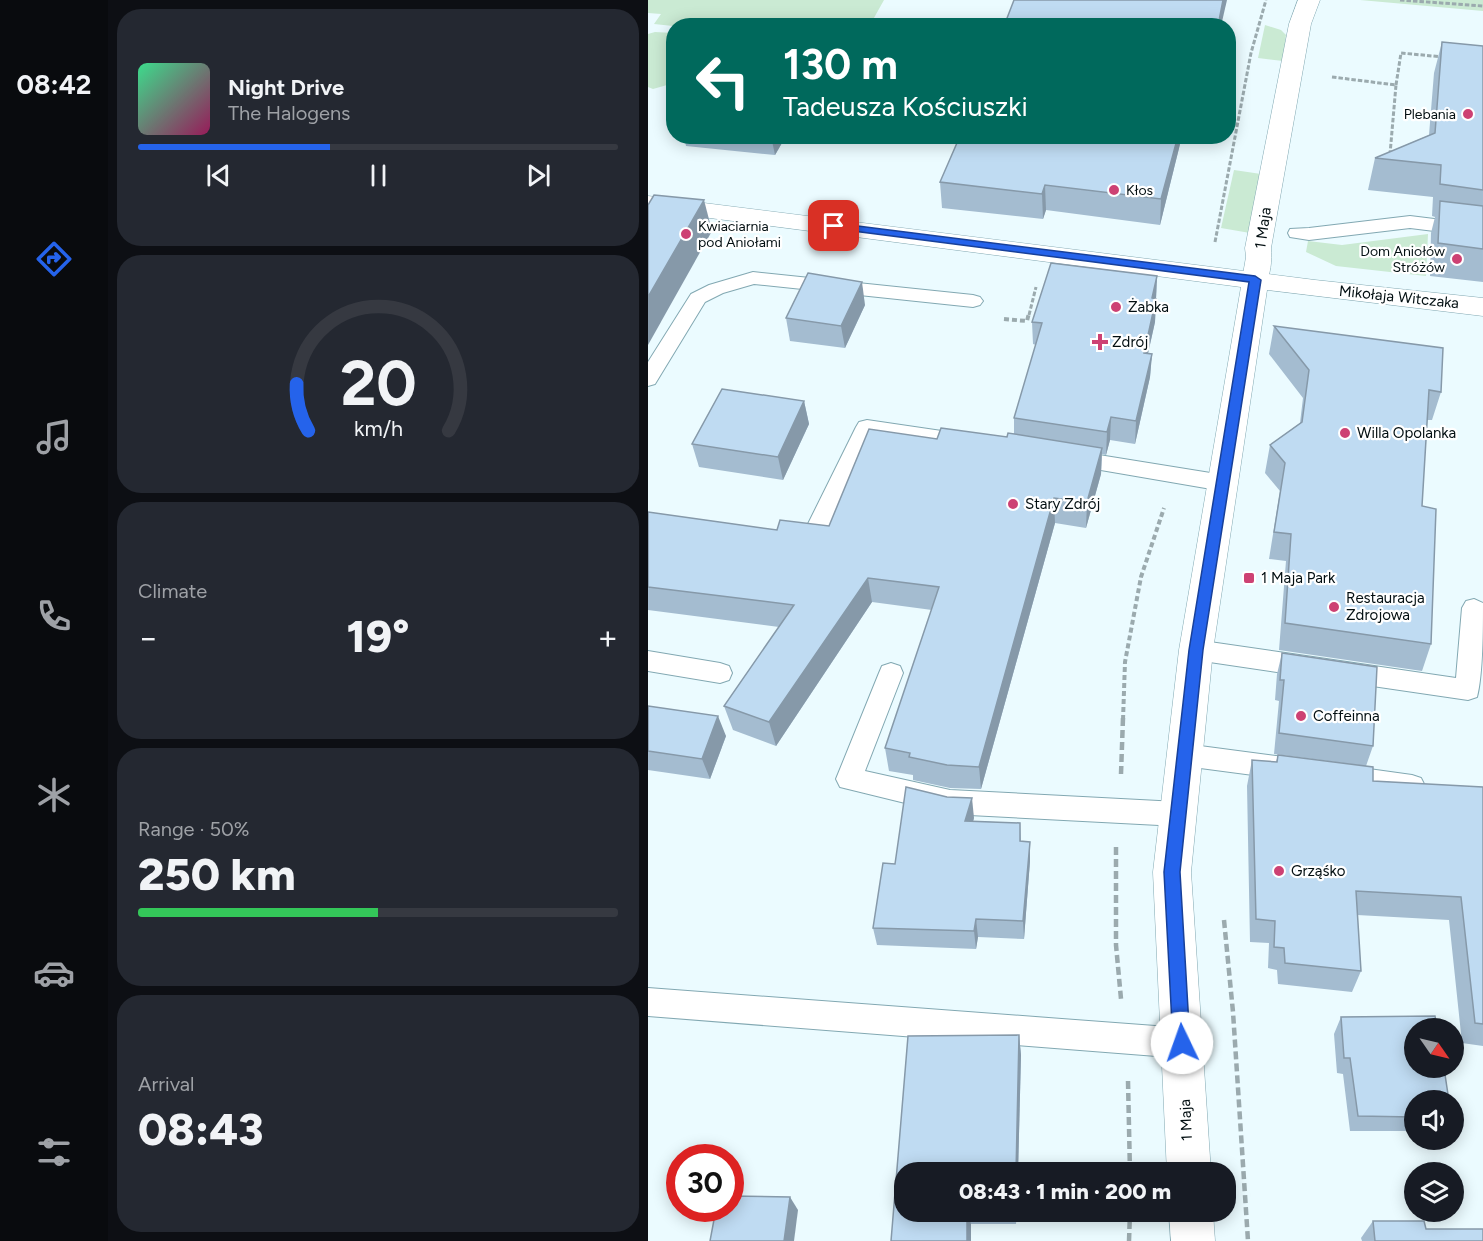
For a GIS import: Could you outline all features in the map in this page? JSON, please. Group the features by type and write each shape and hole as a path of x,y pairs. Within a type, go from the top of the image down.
{"street":[{"name":"1 Maja","path":"1188,1162 1172,872 1178,814 1196,650 1259,257 1258,248 1300,24 1309,0"},
{"name":"Mikołaja Witczaka","path":"648,203 1315,288 1483,307"},
{"path":"1192,1222 1193,1241"}],"lane":[{"path":"1297,233 1308,234 1410,222 1483,231"},
{"path":"648,379 698,298 716,289 753,278 973,301"},
{"path":"813,536 867,427 994,446"},
{"path":"1052,455 1223,483"},
{"path":"1196,650 1468,690 1474,608"},
{"path":"648,660 720,673"},
{"path":"891,673 849,779 950,802 1178,814"},
{"path":"1185,755 1436,789"},
{"path":"648,1002 1182,1043"}],"path":[{"path":"1236,133 1251,52 1266,0"},
{"path":"1400,0 1483,6"},
{"path":"1458,5 1459,0"},
{"path":"1389,163 1401,53 1448,57"},
{"path":"1332,77 1396,85"},
{"path":"1216,241 1234,144"},
{"path":"1026,321 1037,283"},
{"path":"1130,1222 1130,1241"}],"green space":[{"path":"648,0 884,0 874,18 666,18 666,25 654,24 661,14 648,13"},
{"path":"1360,0 1483,0 1483,11"},
{"path":"1265,25 1281,30 1286,35 1283,61 1258,58"},
{"path":"666,33 666,85 653,89 648,87 648,34"},
{"path":"1234,170 1261,174 1250,233 1221,228"},
{"path":"1428,234 1426,276 1336,266 1306,252 1308,241 1342,245"}],"building":[{"path":"1014,0 1223,0 1220,18 1007,18"},
{"path":"1442,42 1483,46 1483,190 1440,184 1441,165 1375,158 1435,133"},
{"path":"957,144 1176,144 1161,199 1045,185 1042,194 940,182"},
{"path":"654,195 704,200 648,297 648,205"},
{"path":"1440,201 1483,206 1483,249 1438,243"},
{"path":"1051,263 1157,276 1152,298 1156,299 1144,353 1152,354 1136,421 1111,417 1107,432 1014,418 1042,323 1032,322"},
{"path":"808,273 862,282 841,326 786,318"},
{"path":"1274,326 1443,348 1441,392 1429,390 1422,506 1436,509 1431,644 1285,623 1291,534 1274,532 1285,463 1270,445 1302,422 1309,370"},
{"path":"722,389 804,401 778,457 692,444"},
{"path":"941,428 1007,437 1008,433 1102,448 1087,502 1054,498 979,767 947,765 909,757 910,753 885,748 939,587 868,578 769,722 724,706 794,605 648,587 648,512 777,530 780,520 829,526 869,429 937,439"},
{"path":"1282,653 1377,667 1373,746 1279,733 1284,680 1280,680"},
{"path":"648,706 718,716 702,759 648,751"},
{"path":"1278,755 1373,767 1373,781 1483,787 1483,1024 1475,1023 1461,897 1356,891 1361,971 1285,963 1284,948 1274,947 1275,921 1256,919 1252,760 1277,762"},
{"path":"906,787 947,797 972,798 965,821 1020,823 1020,841 1030,842 1023,921 976,919 974,931 873,928 883,863 895,864"},
{"path":"1435,1016 1435,1018 1404,1018 1404,1078 1446,1078 1447,1090 1404,1090 1404,1117 1358,1116 1350,1058 1344,1058 1341,1017"},
{"path":"1019,1035 1016,1162 898,1162 908,1036"},
{"path":"744,1196 790,1197 784,1241 710,1241 714,1222 744,1222"},
{"path":"894,1205 894,1222 967,1222 967,1241 891,1241"},
{"path":"1373,1221 1424,1222 1426,1229 1483,1229 1483,1241 1375,1241"}],"place":[{"name":"Plebania","path":"1468,114"},
{"name":"Kłos","path":"1114,190"},
{"name":"Kwiaciarnia pod Aniołami","path":"686,234"},
{"name":"Dom Aniołów Stróżów","path":"1457,259"},
{"name":"Żabka","path":"1116,307"},
{"name":"Zdrój","path":"1100,342"},
{"name":"Willa Opolanka","path":"1345,433"},
{"name":"Stary Zdrój","path":"1013,504"},
{"name":"1 Maja Park","path":"1249,578"},
{"name":"Restauracja Zdrojowa","path":"1334,607"},
{"name":"Coffeinna","path":"1301,716"},
{"name":"Grząśko","path":"1279,871"}],"route":[{"path":"834,226 1255,280 1196,650 1172,872 1182,1043"}]}
